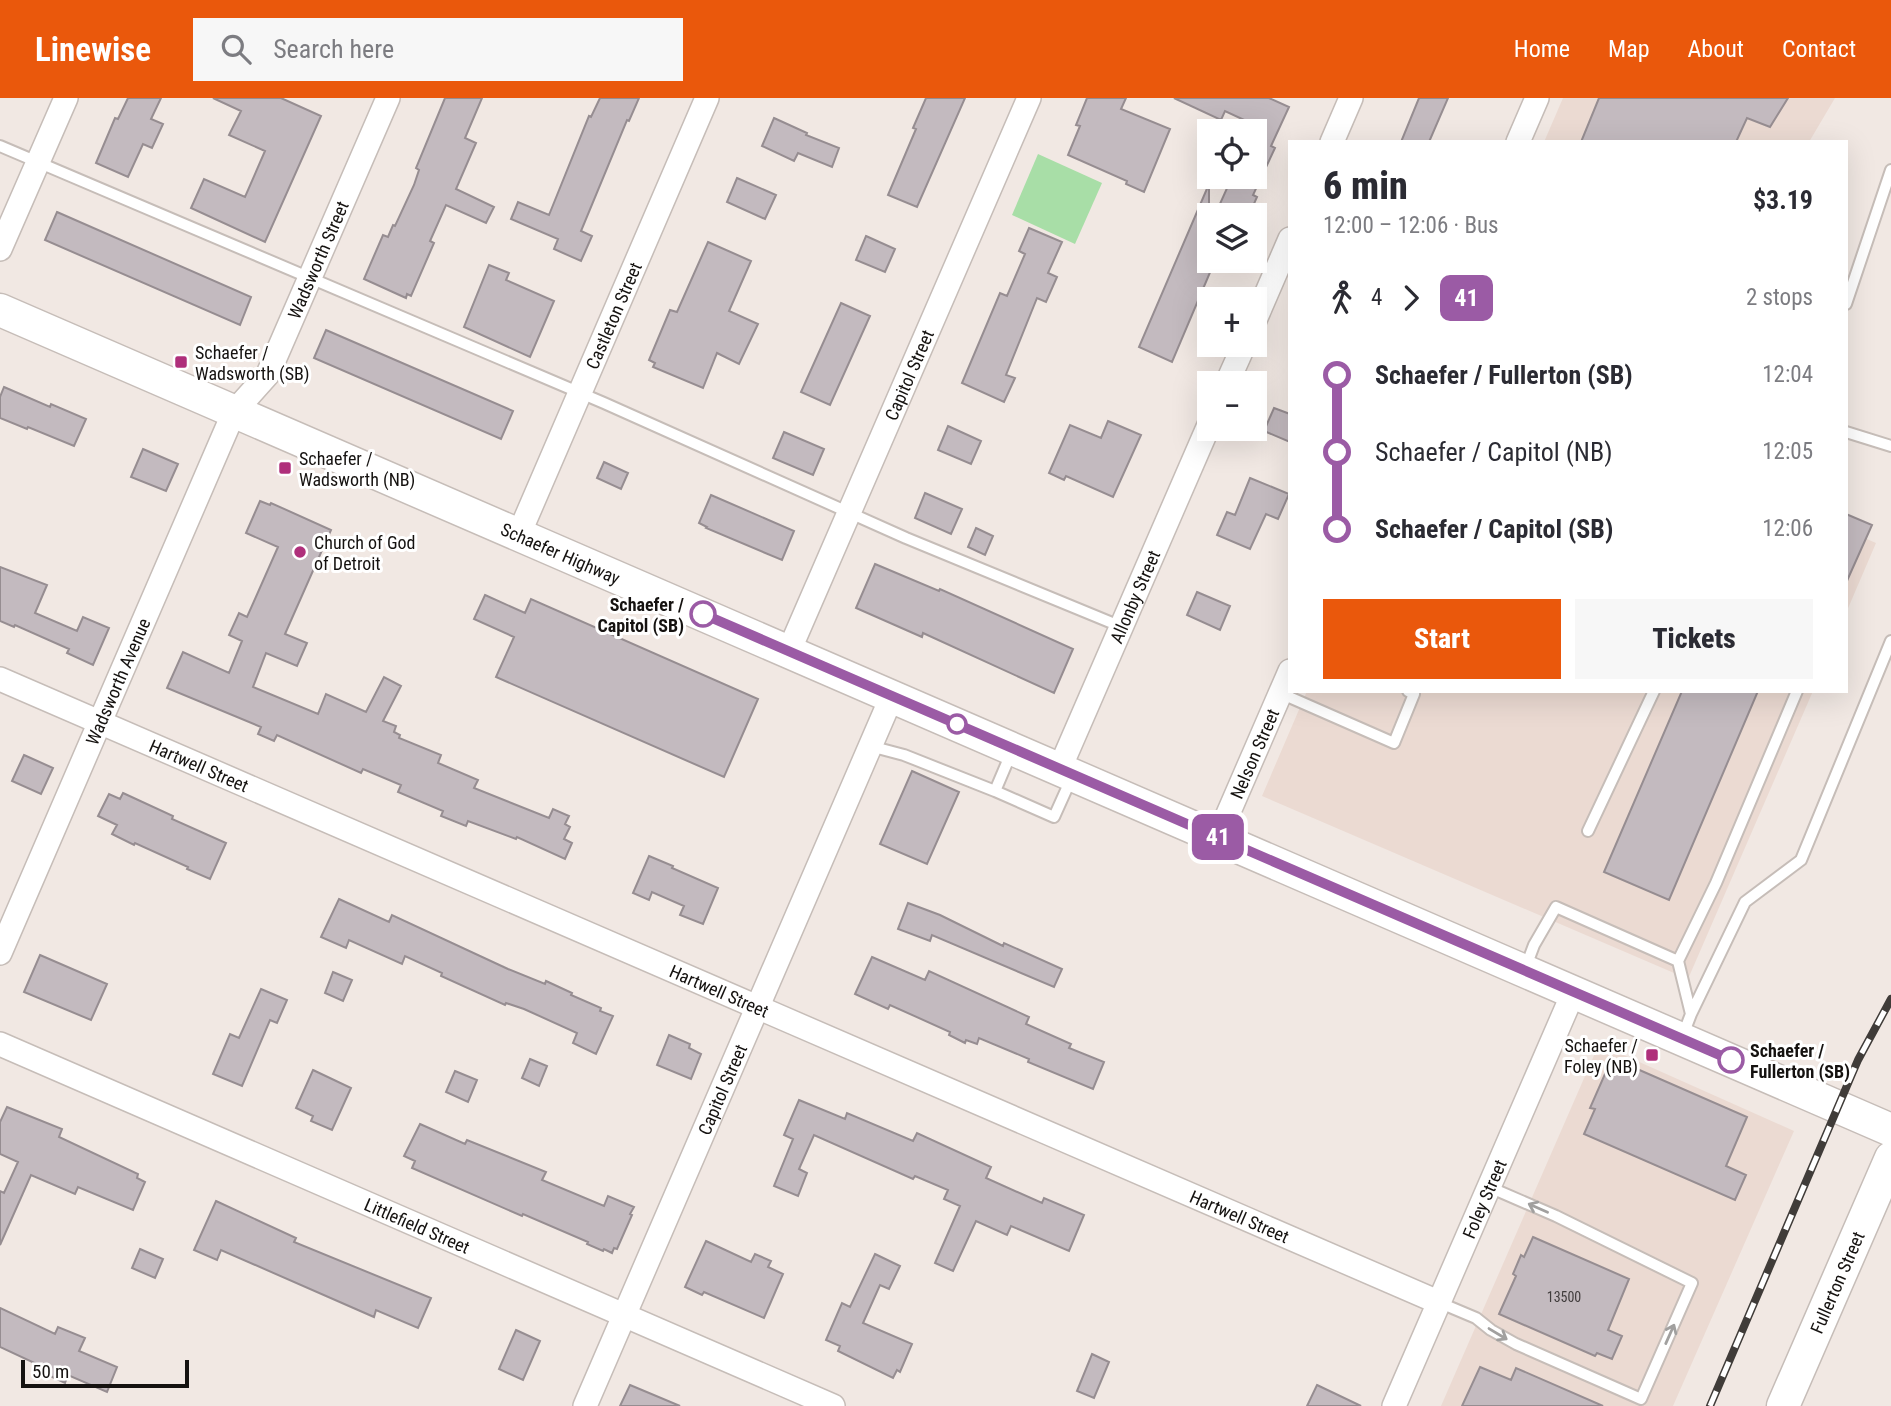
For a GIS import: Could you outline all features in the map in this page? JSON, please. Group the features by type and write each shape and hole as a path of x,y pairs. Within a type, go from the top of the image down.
{"street":[{"path":"0,249 65,98"},
{"name":"Wadsworth Street","path":"234,412 268,374 388,98"},
{"name":"Castleton Street","path":"519,534 707,98"},
{"name":"Capitol Street","path":"789,651 1029,98"},
{"path":"1333,140 1351,98"},
{"path":"1519,140 1537,98"},
{"path":"1267,292 1288,244"},
{"name":"Schaefer Highway","path":"0,310 1574,991 1686,1026 1891,1129"},
{"name":"Wadsworth Avenue","path":"0,953 234,412"},
{"name":"Allonby Street","path":"1067,771 1122,627 1202,441"},
{"name":"Nelson Street","path":"1218,837 1288,675"},
{"name":"Hartwell Street","path":"0,679 1438,1303"},
{"name":"Capitol Street","path":"584,1406 892,696"},
{"name":"Foley Street","path":"1394,1406 1574,991"},
{"name":"Littlefield Street","path":"0,1044 833,1406"},
{"name":"Fullerton Street","path":"1783,1406 1891,1158"}],"lane":[{"path":"0,146 310,277 906,538 1122,627"},
{"path":"1848,298 1891,170"},
{"path":"1848,433 1891,446"},
{"path":"1686,1026 1745,902 1801,860 1891,641"},
{"path":"1280,693 1394,743 1414,694 1412,693"},
{"path":"1588,831 1653,693"},
{"path":"1686,1026 1678,961 1716,883 1796,693"},
{"path":"870,746 904,755 1054,817 1067,771"},
{"path":"995,791 1013,748"},
{"path":"1525,969 1534,945 1556,906 1678,961"},
{"path":"1438,1303 1476,1318 1516,1344 1641,1399 1692,1283 1556,1216 1489,1187"}],"shaded area":[{"path":"1563,98 1835,98 1810,140 1545,140"},
{"path":"1848,531 1876,543 1848,608"},
{"path":"1306,693 1812,693 1688,979 1262,796"},
{"path":"1599,1044 1794,1131 1673,1406 1441,1406"}],"green space":[{"path":"1038,154 1102,183 1075,244 1012,215"}],"building":[{"path":"128,98 161,98 151,119 163,124 152,148 143,144 128,177 96,163 115,118 118,119"},
{"path":"213,98 281,98 321,116 265,242 191,208 204,179 245,197 265,151 229,135 241,111"},
{"path":"445,98 482,98 465,138 476,143 456,189 494,207 486,223 446,205 430,241 434,243 411,296 407,294 406,298 364,279 383,235 388,237 393,225 395,226 414,185 419,170 416,168"},
{"path":"600,98 639,98 629,121 627,120 581,231 592,236 581,261 554,249 558,239 511,219 518,202 549,215 589,116 591,117"},
{"path":"926,98 965,98 917,207 888,195"},
{"path":"1087,98 1126,98 1121,109 1170,129 1144,192 1126,184 1127,181 1068,155 1080,126 1076,125"},
{"path":"1174,98 1269,98 1289,107 1271,146 1275,148 1267,165 1267,119 1242,119 1225,111 1219,119"},
{"path":"1419,98 1448,98 1430,140 1402,140"},
{"path":"1599,98 1788,98 1770,127 1747,118 1737,140 1582,140"},
{"path":"774,118 839,148 832,167 798,153 794,161 762,146"},
{"path":"737,178 776,195 765,219 727,202"},
{"path":"1207,189 1209,189 1209,203 1201,203"},
{"path":"1227,189 1256,189 1253,195 1257,197 1254,203 1220,203"},
{"path":"57,212 251,297 240,325 45,240"},
{"path":"1197,212 1197,273 1210,273 1204,287 1197,287 1197,303 1172,362 1139,347"},
{"path":"1029,228 1062,242 1048,273 1057,277 1046,302 1037,298 1006,375 1015,378 1004,402 962,383 1000,293 1007,296 1025,254 1019,251"},
{"path":"866,236 895,249 885,272 856,260"},
{"path":"708,242 751,261 729,311 758,324 739,364 717,353 703,388 653,367 655,363 649,360 670,310 677,312"},
{"path":"489,265 509,273 506,280 554,301 530,357 464,327"},
{"path":"841,303 870,316 830,405 801,392"},
{"path":"326,330 513,411 501,439 314,358"},
{"path":"4,387 86,419 74,446 0,418 0,397"},
{"path":"1274,408 1288,413 1288,441 1267,432 1267,424"},
{"path":"1108,421 1141,435 1113,497 1066,476 1064,480 1049,473 1070,425 1101,438"},
{"path":"948,426 981,441 971,464 938,450"},
{"path":"784,432 824,449 813,475 773,458"},
{"path":"143,449 178,464 166,491 131,477"},
{"path":"604,462 628,473 621,489 597,478"},
{"path":"1250,478 1288,494 1278,519 1266,514 1250,549 1217,535 1227,512 1235,515"},
{"path":"925,493 962,509 951,534 915,518"},
{"path":"711,495 794,531 782,560 699,523"},
{"path":"260,501 270,505 271,503 331,530 285,634 307,643 297,666 266,653 253,687 318,714 326,694 366,712 384,677 401,686 383,721 396,726 394,732 400,735 399,738 441,755 438,763 478,780 474,788 549,818 553,809 569,816 565,824 570,827 564,839 572,843 565,859 517,837 516,839 468,821 466,826 441,816 443,811 398,792 401,785 363,769 361,773 277,735 274,741 258,734 261,727 167,688 183,652 229,673 242,641 229,635 239,613 247,617 278,547 246,533"},
{"path":"1848,515 1872,525 1848,579"},
{"path":"976,528 993,536 985,555 968,547"},
{"path":"875,564 939,591 940,589 1073,649 1054,693 923,633 922,637 856,608"},
{"path":"0,567 47,585 35,613 77,631 83,617 109,628 93,665 67,653 69,649 0,621"},
{"path":"1197,592 1230,606 1220,630 1187,615"},
{"path":"485,595 525,613 531,599 758,699 724,777 496,677 514,637 474,619"},
{"path":"1681,693 1757,693 1669,900 1604,872"},
{"path":"24,755 53,768 41,794 12,781"},
{"path":"912,771 959,792 927,864 880,844"},
{"path":"123,793 226,843 210,879 112,834 117,825 98,816 109,794 120,799"},
{"path":"649,856 718,888 703,924 680,915 684,906 652,892 649,900 633,893"},
{"path":"339,899 389,922 392,915 508,969 545,984 546,981 601,1008 600,1011 613,1016 596,1054 573,1043 577,1033 524,1009 506,1003 505,1005 441,976 442,973 405,956 402,964 349,940 346,948 321,937"},
{"path":"908,903 940,915 1003,946 1004,943 1062,969 1054,987 932,935 930,941 898,929"},
{"path":"40,955 107,984 91,1020 24,992"},
{"path":"872,957 925,980 929,971 1029,1017 1026,1024 1071,1044 1069,1048 1104,1062 1093,1089 979,1038 977,1044 966,1040 965,1043 949,1035 950,1032 890,1005 888,1009 855,994"},
{"path":"333,972 352,980 343,1001 325,993"},
{"path":"261,989 287,1000 277,1023 270,1020 242,1086 213,1074 230,1034 239,1038"},
{"path":"669,1035 690,1044 689,1048 701,1054 691,1079 657,1065"},
{"path":"1612,1058 1747,1117 1726,1166 1746,1175 1735,1200 1584,1134 1595,1109 1590,1108"},
{"path":"530,1059 547,1066 539,1086 522,1078"},
{"path":"313,1070 351,1088 332,1130 311,1121 313,1116 296,1108"},
{"path":"455,1071 477,1080 468,1102 446,1092"},
{"path":"799,1100 845,1119 847,1113 913,1141 917,1133 991,1167 986,1178 1042,1203 1044,1198 1084,1215 1069,1251 1011,1226 1007,1235 976,1221 953,1271 935,1263 960,1206 944,1199 948,1190 915,1176 913,1179 814,1135 799,1169 807,1173 798,1196 774,1186 793,1139 784,1135"},
{"path":"7,1107 62,1129 59,1137 138,1174 137,1178 145,1182 133,1210 78,1187 75,1194 31,1175 0,1245 0,1191 4,1193 18,1162 0,1154 0,1122"},
{"path":"420,1124 465,1144 467,1140 546,1172 542,1180 604,1206 608,1196 634,1207 617,1249 614,1248 612,1253 604,1249 603,1251 587,1244 588,1242 412,1168 415,1161 404,1156"},
{"path":"216,1201 296,1238 294,1242 431,1298 418,1328 376,1310 374,1317 221,1250 217,1260 194,1250"},
{"path":"1533,1237 1629,1279 1608,1330 1622,1336 1612,1359 1597,1353 1595,1356 1499,1314 1516,1276 1513,1274 1521,1255 1524,1257"},
{"path":"706,1241 751,1262 755,1254 771,1261 768,1267 783,1274 764,1318 704,1292 702,1295 685,1287"},
{"path":"140,1249 163,1259 155,1278 132,1268"},
{"path":"875,1254 900,1266 889,1289 880,1285 863,1323 912,1344 900,1372 897,1370 893,1378 838,1351 840,1346 826,1340 842,1303 850,1307"},
{"path":"0,1308 55,1334 58,1327 85,1338 79,1351 117,1367 107,1392 68,1375 65,1383 39,1371 41,1366 0,1347"},
{"path":"516,1330 540,1341 523,1380 499,1369"},
{"path":"1092,1354 1109,1362 1094,1398 1077,1391"},
{"path":"1480,1367 1511,1380 1516,1368 1603,1406 1462,1406"},
{"path":"630,1385 680,1406 620,1406"},
{"path":"1317,1385 1361,1406 1307,1406"}],"railway":[{"path":"1710,1406 1858,1060 1891,999"}],"bus line":[{"name":"41","path":"703,614 1731,1060"}],"place":[{"name":"Schaefer / Wadsworth (SB)","path":"181,362"},
{"name":"Schaefer / Wadsworth (NB)","path":"285,468"},
{"name":"Church of God of Detroit","path":"300,552"},
{"name":"Schaefer / Capitol (SB)","path":"703,614"},
{"name":"Schaefer / Foley (NB)","path":"1652,1055"},
{"name":"Schaefer / Fullerton (SB)","path":"1731,1060"}]}
